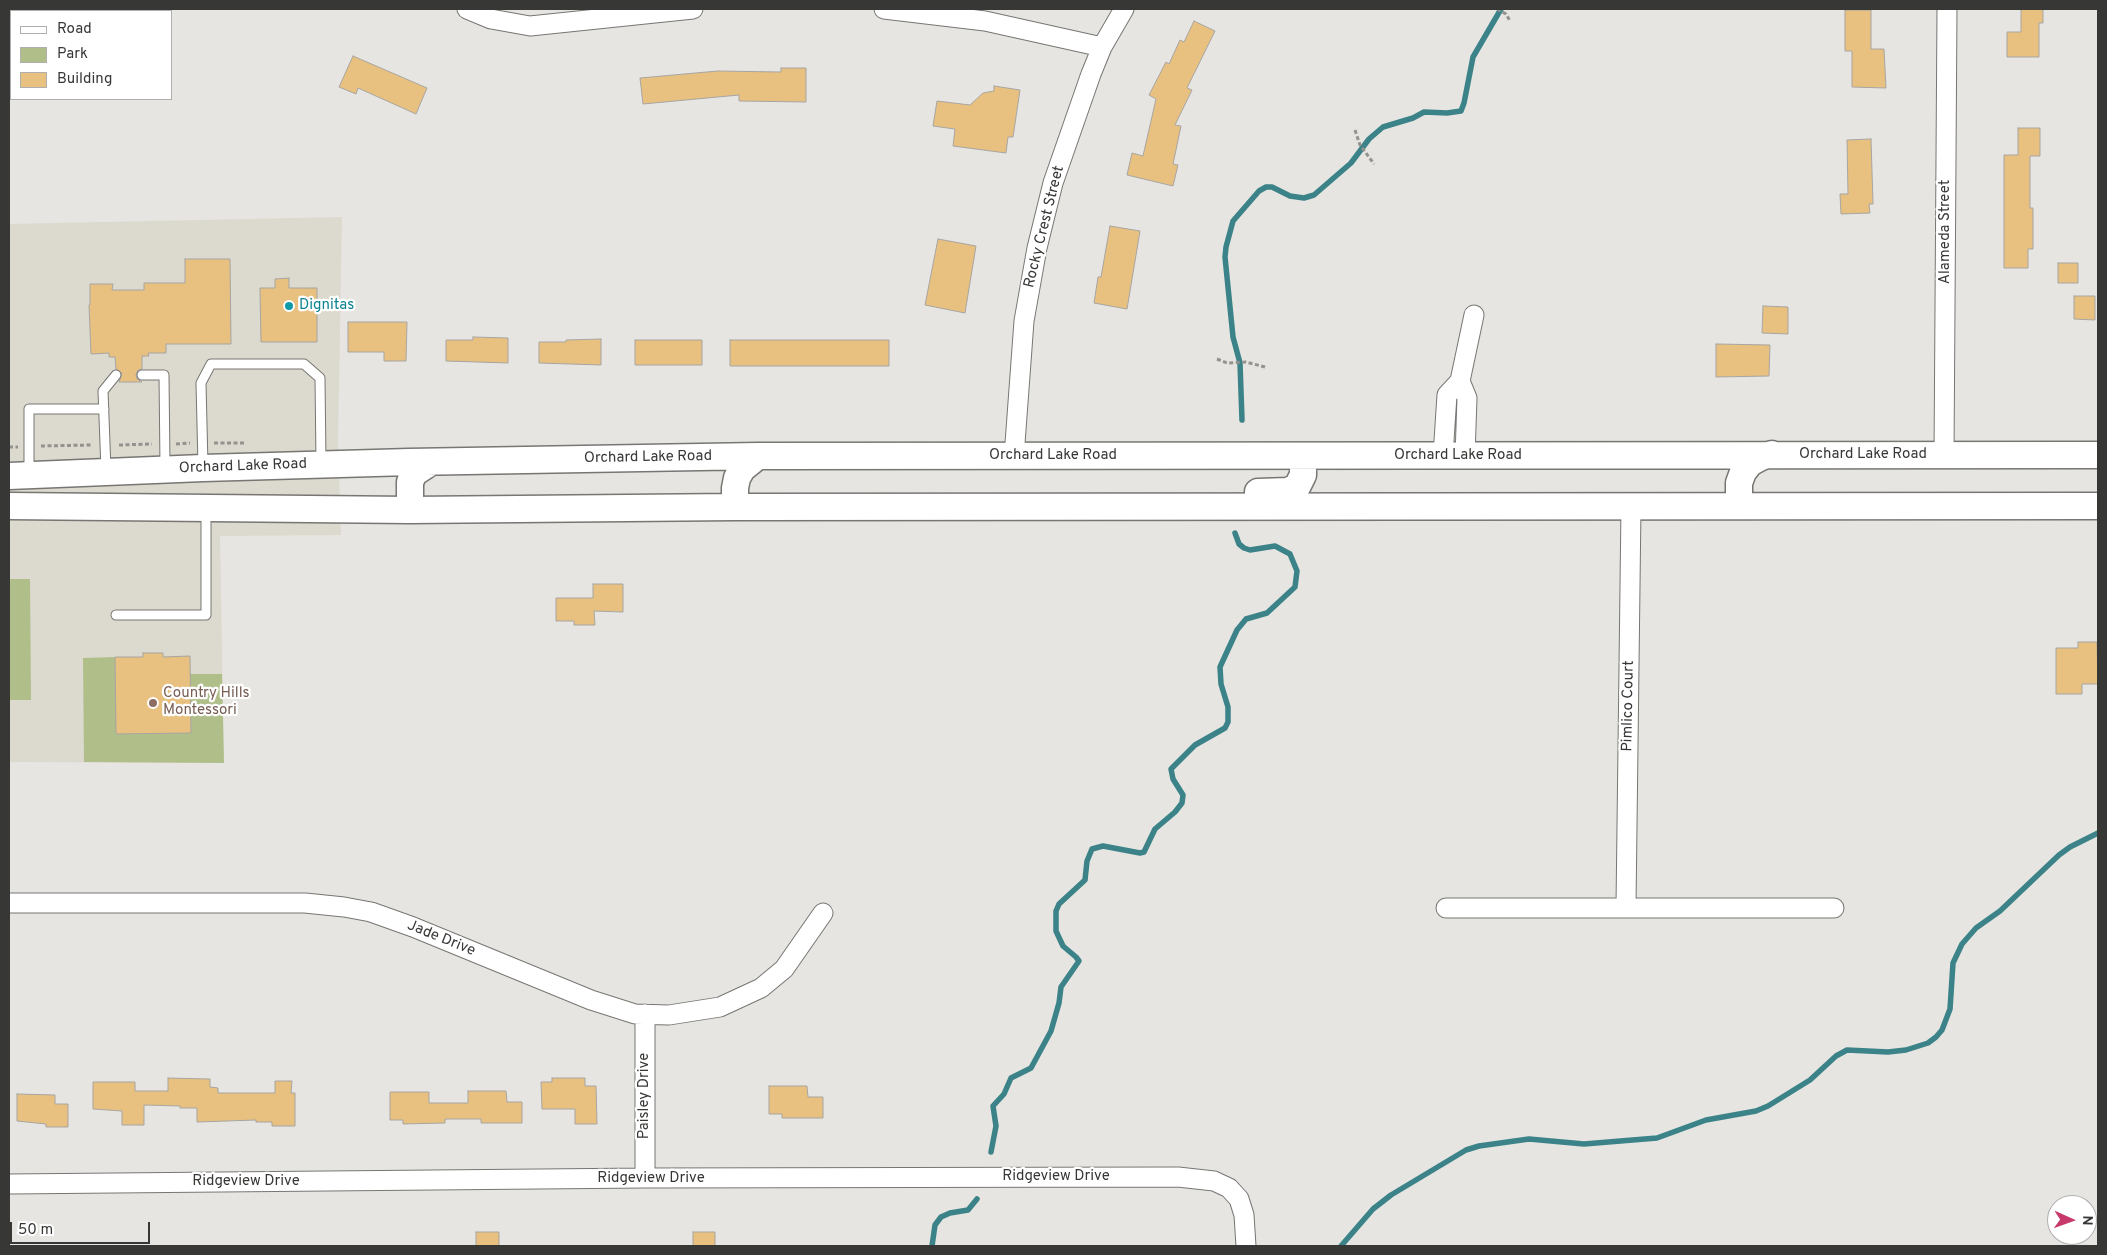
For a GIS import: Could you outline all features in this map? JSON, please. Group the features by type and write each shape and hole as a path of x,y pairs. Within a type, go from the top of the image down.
{"main road":[{"path":"1739,506 1739,483 1743,472 1750,463 1761,456 1772,454"},
{"name":"Orchard Lake Road","path":"19,475 322,464 758,456 2098,455"},
{"path":"735,507 737,478 742,469 758,456"},
{"path":"1123,507 1157,491 1288,491 1297,487 1303,475 1303,456"},
{"path":"410,510 410,482 414,474 431,462"},
{"path":"197,508 188,488 198,468"},
{"path":"1997,506 2025,495 2068,489 2098,489"},
{"path":"9,506 410,510 735,507 2098,506"}],"street":[{"path":"467,9 491,19 530,26 693,9"},
{"path":"884,9 985,21 1102,47"},
{"name":"Rocky Crest Street","path":"1014,457 1024,321 1036,248 1053,183 1102,47 1124,9"},
{"name":"Alameda Street","path":"1944,455 1946,9"},
{"path":"1454,456 1467,398 1460,381 1474,315"},
{"name":"Pimlico Court","path":"1626,906 1631,506"},
{"name":"Jade Drive","path":"9,903 305,903 344,907 372,912 413,927 591,1000 635,1014 669,1015 720,1007 761,988 784,969 823,912"},
{"path":"1446,908 1626,906 1834,908"},
{"name":"Paisley Drive","path":"645,1014 645,1178"},
{"name":"Ridgeview Drive","path":"9,1184 645,1178 1178,1177 1214,1181 1228,1188 1239,1199 1244,1215 1246,1246"}],"lane":[{"path":"198,468 201,383 211,364 304,364 320,378 322,464"},
{"path":"106,471 103,391 116,375"},
{"path":"142,375 164,375 165,469"},
{"path":"19,475 29,409 104,409"},
{"path":"116,615 206,615 197,508"}],"path":[{"path":"1497,9 1506,14 1510,21"},
{"path":"1355,130 1360,145 1374,164"},
{"path":"1217,359 1227,363 1246,362 1265,367"}],"shaded area":[{"path":"342,217 338,442 341,535 220,536 224,763 9,762 9,224"}],"green space":[{"path":"9,579 30,579 31,700 9,700"},
{"path":"115,657 190,674 222,674 224,763 84,762 83,658"}],"building":[{"path":"2021,9 2043,9 2043,23 2039,23 2039,57 2007,57 2007,32 2021,32"},
{"path":"1845,10 1871,10 1871,49 1884,49 1886,88 1852,87 1852,51 1845,51"},
{"path":"1194,21 1215,31 1187,88 1192,90 1175,125 1181,126 1173,164 1178,165 1173,186 1127,175 1132,153 1143,156 1156,99 1149,95 1166,62 1169,64 1180,40 1184,42"},
{"path":"353,56 427,88 416,114 358,88 356,94 339,87"},
{"path":"781,68 806,68 806,102 739,101 739,95 643,104 640,78 718,71 781,72"},
{"path":"994,86 1020,90 1013,137 1008,137 1006,153 953,146 955,129 933,126 937,101 970,105 983,93 994,91"},
{"path":"2018,128 2040,128 2040,156 2030,156 2030,208 2033,208 2033,249 2028,249 2028,268 2004,268 2004,155 2018,155"},
{"path":"1871,139 1873,204 1869,204 1870,213 1841,214 1840,194 1848,194 1847,140"},
{"path":"1110,226 1140,231 1127,309 1094,303 1098,277 1101,277"},
{"path":"938,239 976,246 965,313 925,305"},
{"path":"185,259 230,259 231,344 166,344 166,353 148,353 149,356 142,356 142,369 138,370 136,375 137,379 142,382 119,382 122,373 116,369 115,357 109,357 109,353 91,354 90,284 113,284 112,290 144,290 144,283 185,283"},
{"path":"2058,263 2078,263 2078,283 2058,283"},
{"name":"Dignitas","path":"289,278 289,288 317,288 317,342 261,342 260,288 275,288 275,279"},
{"path":"2074,296 2095,296 2095,320 2074,319"},
{"path":"1763,306 1788,307 1788,334 1762,333"},
{"path":"348,322 407,322 406,361 384,361 384,352 348,352"},
{"path":"473,337 508,338 508,363 446,361 446,340 473,340"},
{"path":"601,339 601,365 539,363 539,342"},
{"path":"635,340 702,340 702,365 635,365"},
{"path":"730,340 889,340 889,366 730,366"},
{"path":"1716,344 1770,345 1769,376 1716,377"},
{"path":"593,584 623,584 623,612 594,611 595,625 574,625 574,621 556,621 556,598 593,598"},
{"path":"2078,642 2097,642 2098,684 2082,684 2082,694 2056,694 2056,648 2078,648"},
{"name":"Country Hills Montessori","path":"143,653 163,653 163,657 190,656 191,733 116,734 115,657 143,657"},
{"path":"168,1078 210,1079 210,1087 218,1088 218,1093 275,1093 275,1081 292,1081 291,1093 295,1093 295,1126 272,1126 272,1122 256,1122 256,1120 197,1122 197,1108 144,1105 144,1125 122,1125 122,1111 93,1109 93,1082 135,1082 135,1091 168,1091"},
{"path":"552,1078 585,1078 585,1086 596,1086 597,1124 575,1124 575,1109 542,1109 541,1082 552,1082"},
{"path":"769,1086 807,1086 808,1097 823,1097 823,1118 782,1118 782,1114 769,1114"},
{"path":"468,1091 506,1091 507,1102 522,1102 522,1123 481,1123 481,1119 445,1119 445,1123 403,1124 403,1120 390,1120 390,1092 429,1092 429,1103 468,1103"},
{"path":"17,1094 55,1095 55,1104 68,1104 68,1127 46,1127 46,1124 17,1121"},
{"path":"476,1232 499,1232 499,1246 476,1246"},
{"path":"693,1232 715,1232 715,1246 693,1246"}],"waterway":[{"path":"1242,420 1240,363 1233,337 1225,257 1233,221 1259,191 1266,187 1272,187 1290,196 1304,198 1314,195 1351,163 1369,139 1383,127 1413,118 1424,112 1447,113 1461,111 1473,57 1501,9"},
{"path":"991,1152 996,1126 993,1106 1004,1094 1011,1078 1031,1068 1051,1031 1059,1003 1061,987 1079,961 1063,946 1056,931 1056,911 1059,904 1085,880 1087,861 1092,849 1103,846 1140,853 1144,852 1155,829 1175,812 1182,803 1183,795 1173,779 1171,769 1195,745 1225,728 1228,722 1228,707 1221,684 1220,667 1237,630 1246,619 1267,613 1295,587 1297,571 1290,554 1275,546 1250,550 1244,548 1239,544 1235,533"},
{"path":"1341,1246 1373,1209 1391,1195 1466,1150 1479,1146 1529,1139 1584,1144 1657,1138 1706,1120 1756,1111 1768,1106 1810,1080 1836,1056 1847,1050 1888,1052 1906,1050 1928,1043 1942,1030 1950,1009 1953,963 1962,944 1976,928 2000,911 2059,855 2070,847 2098,833"},
{"path":"932,1246 935,1225 941,1217 950,1213 968,1210 977,1199"}],"place":[{"name":"Dignitas","path":"289,306"},
{"name":"Country Hills Montessori","path":"153,703"}]}
